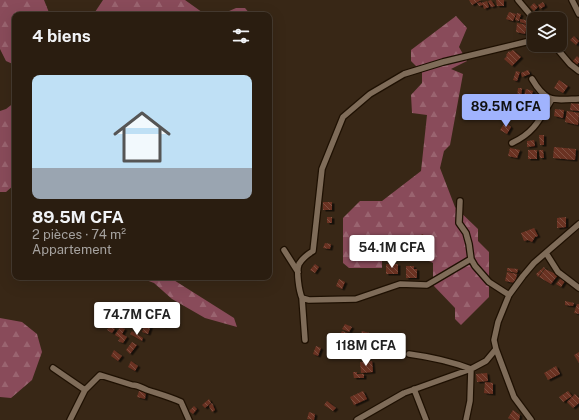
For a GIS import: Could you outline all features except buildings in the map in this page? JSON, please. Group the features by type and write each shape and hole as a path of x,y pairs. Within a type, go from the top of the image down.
{"street":[{"path":"518,0 528,12"},
{"path":"572,0 579,14"},
{"path":"305,340 302,298 299,291 298,265 313,251 322,169 343,117 370,94 404,74 443,62 527,42"},
{"path":"560,52 570,64 579,71"},
{"path":"532,79 539,91 543,95 552,99 579,99"},
{"path":"512,142 523,138 532,130 552,99"},
{"path":"460,201 459,223 466,233 471,259 489,282 509,295"},
{"path":"531,420 514,397 496,349 494,340 498,322 509,295 526,272 579,224"},
{"path":"284,250 299,272"},
{"path":"546,253 558,272 579,288"},
{"path":"302,298 309,300 356,299 400,284 427,286 471,259"},
{"path":"357,420 414,389 486,361 496,349"},
{"path":"409,354 452,361 471,368"},
{"path":"53,368 85,390"},
{"path":"466,420 470,401 471,368"},
{"path":"70,420 85,390 100,376 136,385 181,402 189,420"},
{"path":"414,389 426,420"}],"green space":[{"path":"0,0 44,0 49,12 12,12 12,64 6,61 0,49"},
{"path":"103,0 185,0 202,12 95,12"},
{"path":"236,8 245,8 248,12 227,12"},
{"path":"456,16 467,28 459,47 467,61 451,69 463,74 450,145 444,151 440,168 455,207 478,229 478,241 489,252 489,297 461,325 455,319 455,308 433,285 433,263 425,259 418,259 416,252 382,251 382,268 349,268 343,263 343,218 360,201 382,201 421,171 427,115 412,113 411,95 422,83 422,72 411,61 411,50"},
{"path":"12,104 12,187 6,192 0,192 0,111"},
{"path":"146,280 174,280 234,318 237,327 205,318 172,299 154,283"},
{"path":"0,318 22,322 37,334 42,352 32,380 11,398 0,397"}]}
